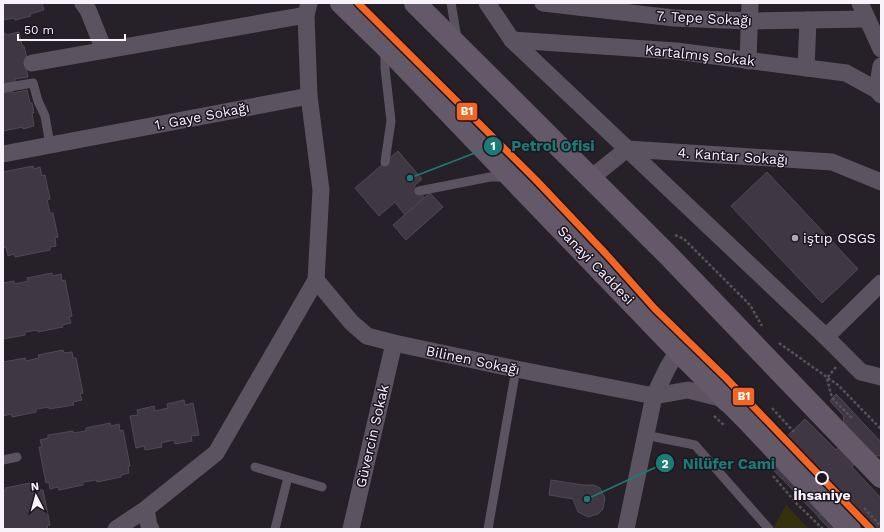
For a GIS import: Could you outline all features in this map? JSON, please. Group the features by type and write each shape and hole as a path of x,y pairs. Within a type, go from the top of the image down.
{"highway":[{"name":"Sanayi Caddesi","path":"341,3 385,46 512,177 678,352 745,418 850,529"},
{"path":"415,3 666,252 881,476"}],"street":[{"path":"82,3 88,10 104,50"},
{"path":"292,3 307,9"},
{"path":"487,3 512,40 826,337 844,356 861,372 881,377"},
{"name":"7. Tepe Sokağı","path":"542,3 674,10 750,21 867,19"},
{"path":"748,61 750,3"},
{"path":"860,3 881,49"},
{"path":"32,63 307,9"},
{"path":"116,529 146,509 216,453 316,280 321,190 309,96 307,9"},
{"path":"806,68 808,20"},
{"name":"Kartalmış Sokak","path":"512,40 676,51 846,73 879,93"},
{"path":"879,93 881,66"},
{"name":"1. Gaye Sokağı","path":"3,154 309,96"},
{"path":"591,178 627,149"},
{"name":"4. Kantar Sokağı","path":"627,149 832,162 881,182"},
{"name":"Bilinen Sokağı","path":"316,280 350,322 367,336 516,369 654,396"},
{"path":"826,337 881,283"},
{"name":"Güvercin Sokak","path":"351,529 394,343"},
{"path":"626,529 654,396 668,367 678,352"},
{"path":"654,396 688,390 720,398 745,418"},
{"path":"146,509 149,526 151,529"}],"lane":[{"path":"452,3 454,26 459,47"},
{"path":"385,46 385,68 391,121 385,162"},
{"path":"3,88 33,83 38,101 45,116 50,144"},
{"path":"419,191 490,178 512,177"},
{"path":"488,529 516,369"},
{"path":"645,435 695,445 769,529"},
{"path":"3,460 17,457"},
{"path":"255,467 322,487"},
{"path":"275,529 288,477"}],"path":[{"path":"844,356 827,378 832,398 852,418"},
{"path":"772,408 794,432"},
{"path":"864,508 881,526"}],"shaded area":[{"path":"786,505 809,529 773,529"}],"building":[{"path":"3,3 42,3 44,10 30,14 31,16 15,20 14,18 3,20"},
{"path":"19,32 28,62 25,63 28,77 15,79 15,82 6,84 5,81 3,82 3,33 6,35"},
{"path":"27,90 34,113 32,113 34,126 23,129 23,127 3,131 3,93 12,91 13,93"},
{"path":"398,151 422,179 414,186 425,198 405,215 395,202 379,216 355,188"},
{"path":"33,166 34,169 40,167 42,176 45,175 50,199 47,200 50,213 53,213 58,237 55,238 56,246 50,247 50,250 15,257 14,254 8,256 6,247 3,248 3,172"},
{"name":"iştıp OSGS","path":"767,172 858,269 822,303 731,206"},
{"path":"430,193 443,207 406,240 393,225"},
{"path":"52,273 53,276 61,274 62,281 65,280 72,316 69,317 71,323 62,325 63,327 38,332 38,330 25,332 25,335 3,339 3,283 14,281 15,284 28,281 27,278"},
{"path":"63,350 64,353 72,352 73,358 76,358 83,393 80,394 82,400 73,402 74,405 49,409 49,407 36,409 36,412 12,417 11,414 3,416 3,362 25,358 26,361 39,358 38,355"},
{"path":"836,394 850,409 843,415 830,401"},
{"path":"836,394 881,442 881,456 864,455 852,467 881,498 881,529 865,529 828,490 835,529 830,529 769,465 776,459 781,442 805,419 836,450 846,440 843,415 830,401"},
{"path":"184,400 185,405 193,403 199,435 191,436 192,441 175,444 174,440 161,443 162,447 145,450 144,446 136,448 130,416 138,415 137,410 154,406 155,411 168,408 167,404"},
{"path":"110,423 111,426 119,424 120,431 123,430 130,466 128,466 129,473 121,475 121,477 97,482 96,480 83,482 83,485 59,490 58,487 50,489 49,482 46,483 39,447 42,447 40,440 48,438 48,435 73,431 73,433 86,431 86,428"},
{"path":"776,459 789,473 782,479 769,465"},
{"path":"551,480 583,485 594,485 600,488 605,498 603,509 598,514 588,517 578,512 573,499 549,495"},
{"path":"30,483 30,485 39,484 40,490 43,490 50,525 47,526 48,529 3,529 3,491 6,490 5,488"},
{"path":"825,510 835,529 830,529 818,517"}],"transit line":[{"name":"B1","path":"358,3 536,180 606,254 655,309 726,378 871,529"}],"place":[{"name":"Petrol Ofisi","path":"410,178"},
{"name":"iştıp OSGS","path":"795,238"},
{"name":"İhsaniye","path":"822,478"},
{"name":"Nilüfer Cami","path":"587,499"}]}
